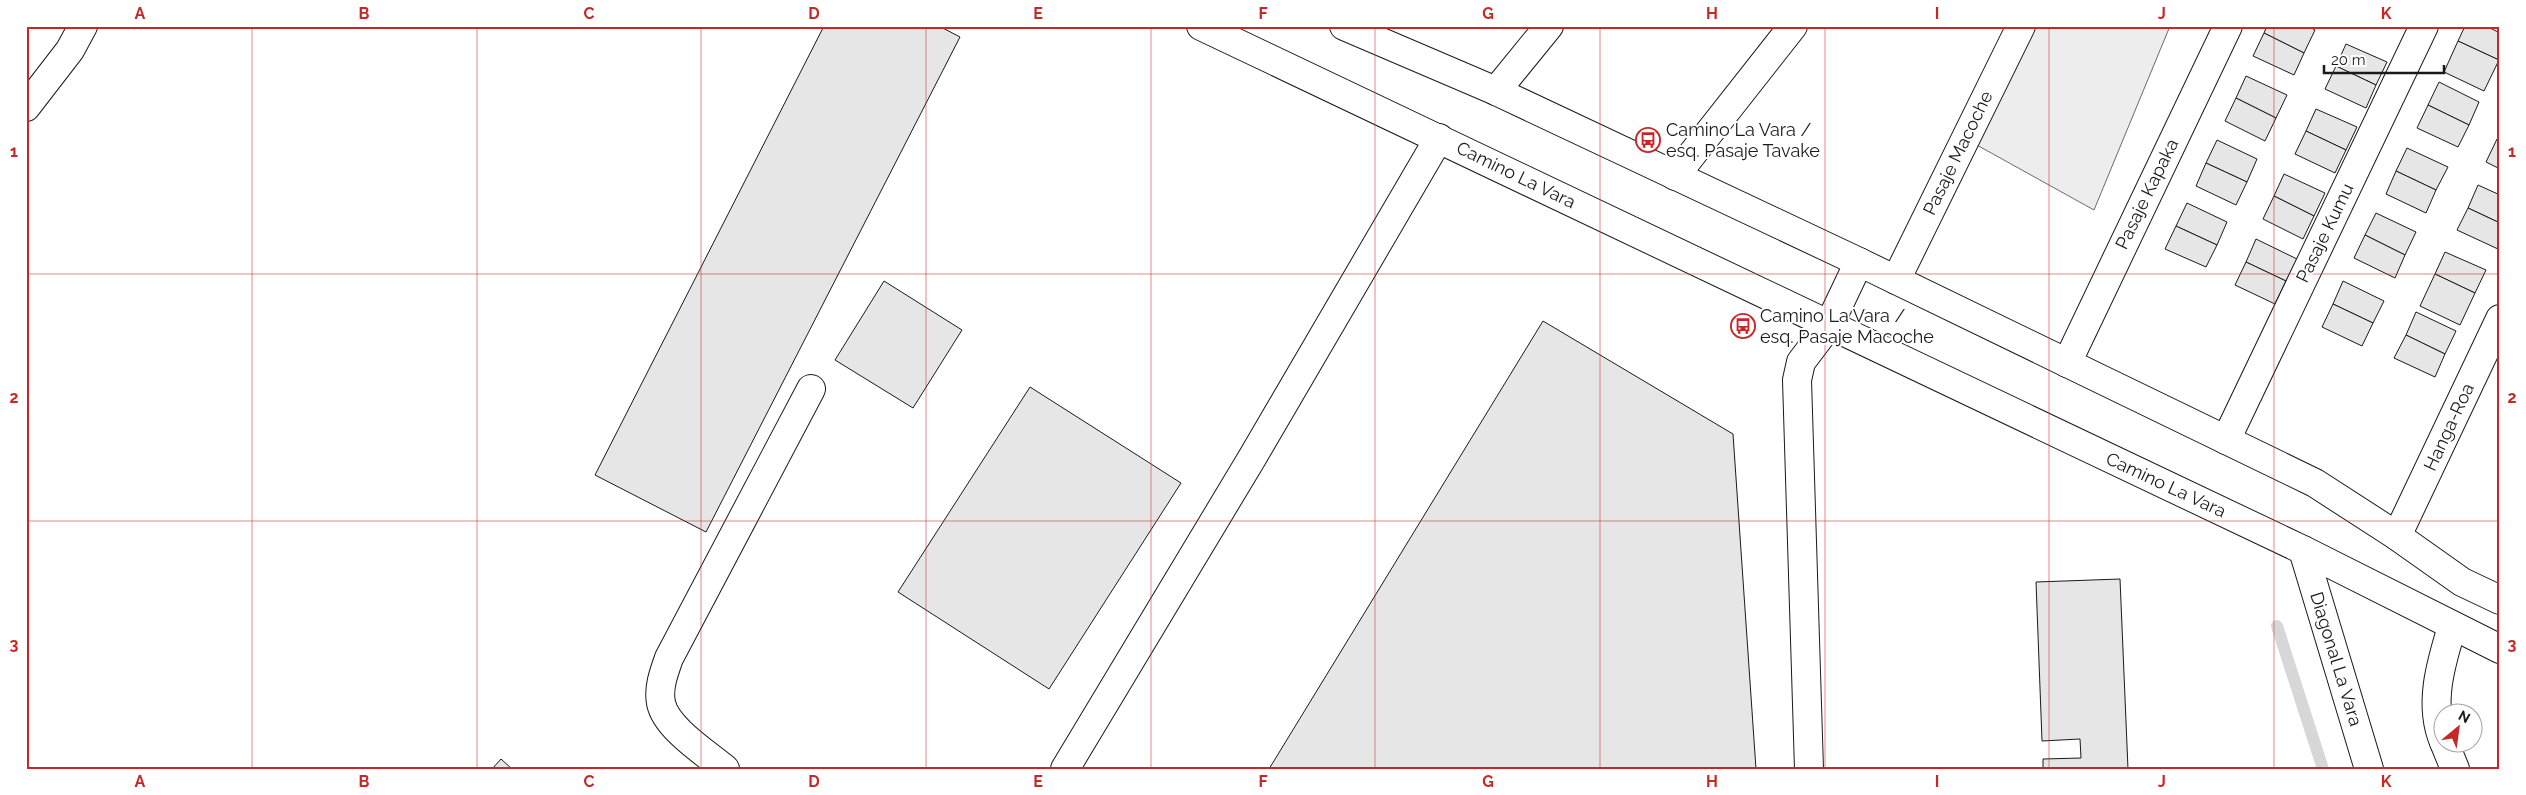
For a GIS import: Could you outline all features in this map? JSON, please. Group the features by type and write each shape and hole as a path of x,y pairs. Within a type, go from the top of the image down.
{"street":[{"path":"26,107 65,58 83,26"},
{"path":"1344,26 1496,91 1859,262 2315,483 2397,536 2462,582 2500,600"},
{"path":"1496,91 1549,26"},
{"path":"1676,176 1793,26"},
{"name":"Pasaje Macoche","path":"1896,280 2021,26"},
{"name":"Pasaje Kapaka","path":"2067,363 2228,26"},
{"name":"Pasaje Kumu","path":"2226,440 2424,26"},
{"name":"Camino La Vara","path":"1213,29 2303,550 2452,627 2500,649"},
{"path":"1065,769 1252,458 1439,138"},
{"path":"1809,769 1797,380 1802,362 1829,325 1859,262"},
{"name":"Hanga-Roa","path":"2397,536 2500,319"},
{"path":"725,769 672,725 661,704 662,678 669,658 811,390"},
{"name":"Diagonal La Vara","path":"2303,550 2369,769"},
{"path":"2438,702 2438,675 2452,627"},
{"path":"2448,752 2455,769"}],"shaded area":[{"path":"2026,26 2170,26 2094,210 1975,144"}],"building":[{"path":"824,26 939,26 960,37 706,532 595,475"},
{"path":"2267,26 2308,26 2315,30 2304,53 2264,33"},
{"path":"2465,26 2486,26 2500,33 2499,60 2458,41"},
{"path":"2264,33 2304,53 2294,75 2253,56"},
{"path":"2458,41 2499,60 2484,91 2444,72"},
{"path":"2346,44 2387,62 2376,85 2336,66"},
{"path":"2336,66 2376,85 2366,108 2325,89"},
{"path":"2246,76 2287,95 2276,118 2236,98"},
{"path":"2439,82 2479,102 2469,125 2428,105"},
{"path":"2236,98 2276,118 2265,141 2225,121"},
{"path":"2428,105 2469,125 2458,147 2417,128"},
{"path":"2316,109 2357,127 2346,150 2306,131"},
{"path":"2306,131 2346,150 2335,173 2295,154"},
{"path":"2497,139 2500,141 2500,169 2486,162"},
{"path":"2217,140 2257,159 2247,182 2206,163"},
{"path":"2407,148 2448,167 2436,190 2396,171"},
{"path":"2206,163 2247,182 2236,205 2196,186"},
{"path":"2396,171 2436,190 2426,213 2386,194"},
{"path":"2284,174 2325,193 2314,216 2274,196"},
{"path":"2478,185 2500,195 2500,223 2468,208"},
{"path":"2274,196 2314,216 2303,239 2263,219"},
{"path":"2187,203 2227,222 2217,245 2176,226"},
{"path":"2468,208 2500,223 2500,245 2498,249 2457,230"},
{"path":"2376,213 2416,232 2405,255 2365,235"},
{"path":"2176,226 2217,245 2206,267 2165,249"},
{"path":"2365,235 2405,255 2395,278 2354,258"},
{"path":"2256,239 2297,259 2286,281 2246,262"},
{"path":"2445,252 2486,270 2475,293 2435,274"},
{"path":"2246,262 2286,281 2275,304 2235,285"},
{"path":"2435,274 2475,293 2460,325 2420,306"},
{"path":"884,281 962,330 913,408 835,360"},
{"path":"2343,281 2384,301 2373,323 2333,304"},
{"path":"2333,304 2373,323 2362,346 2322,327"},
{"path":"2416,312 2456,331 2445,354 2406,335"},
{"path":"1543,321 1733,434 1756,769 1269,769"},
{"path":"2406,335 2445,354 2435,377 2394,358"},
{"path":"1030,387 1181,483 1049,689 898,592"},
{"path":"2120,579 2128,769 2043,769 2043,759 2081,758 2080,739 2042,741 2036,582"},
{"path":"501,759 512,769 492,769"}],"waterway":[{"path":"2277,626 2323,769"}],"place":[{"name":"Camino La Vara / esq. Pasaje Tavake","path":"1648,140"},
{"name":"Camino La Vara / esq. Pasaje Macoche","path":"1743,326"}]}
